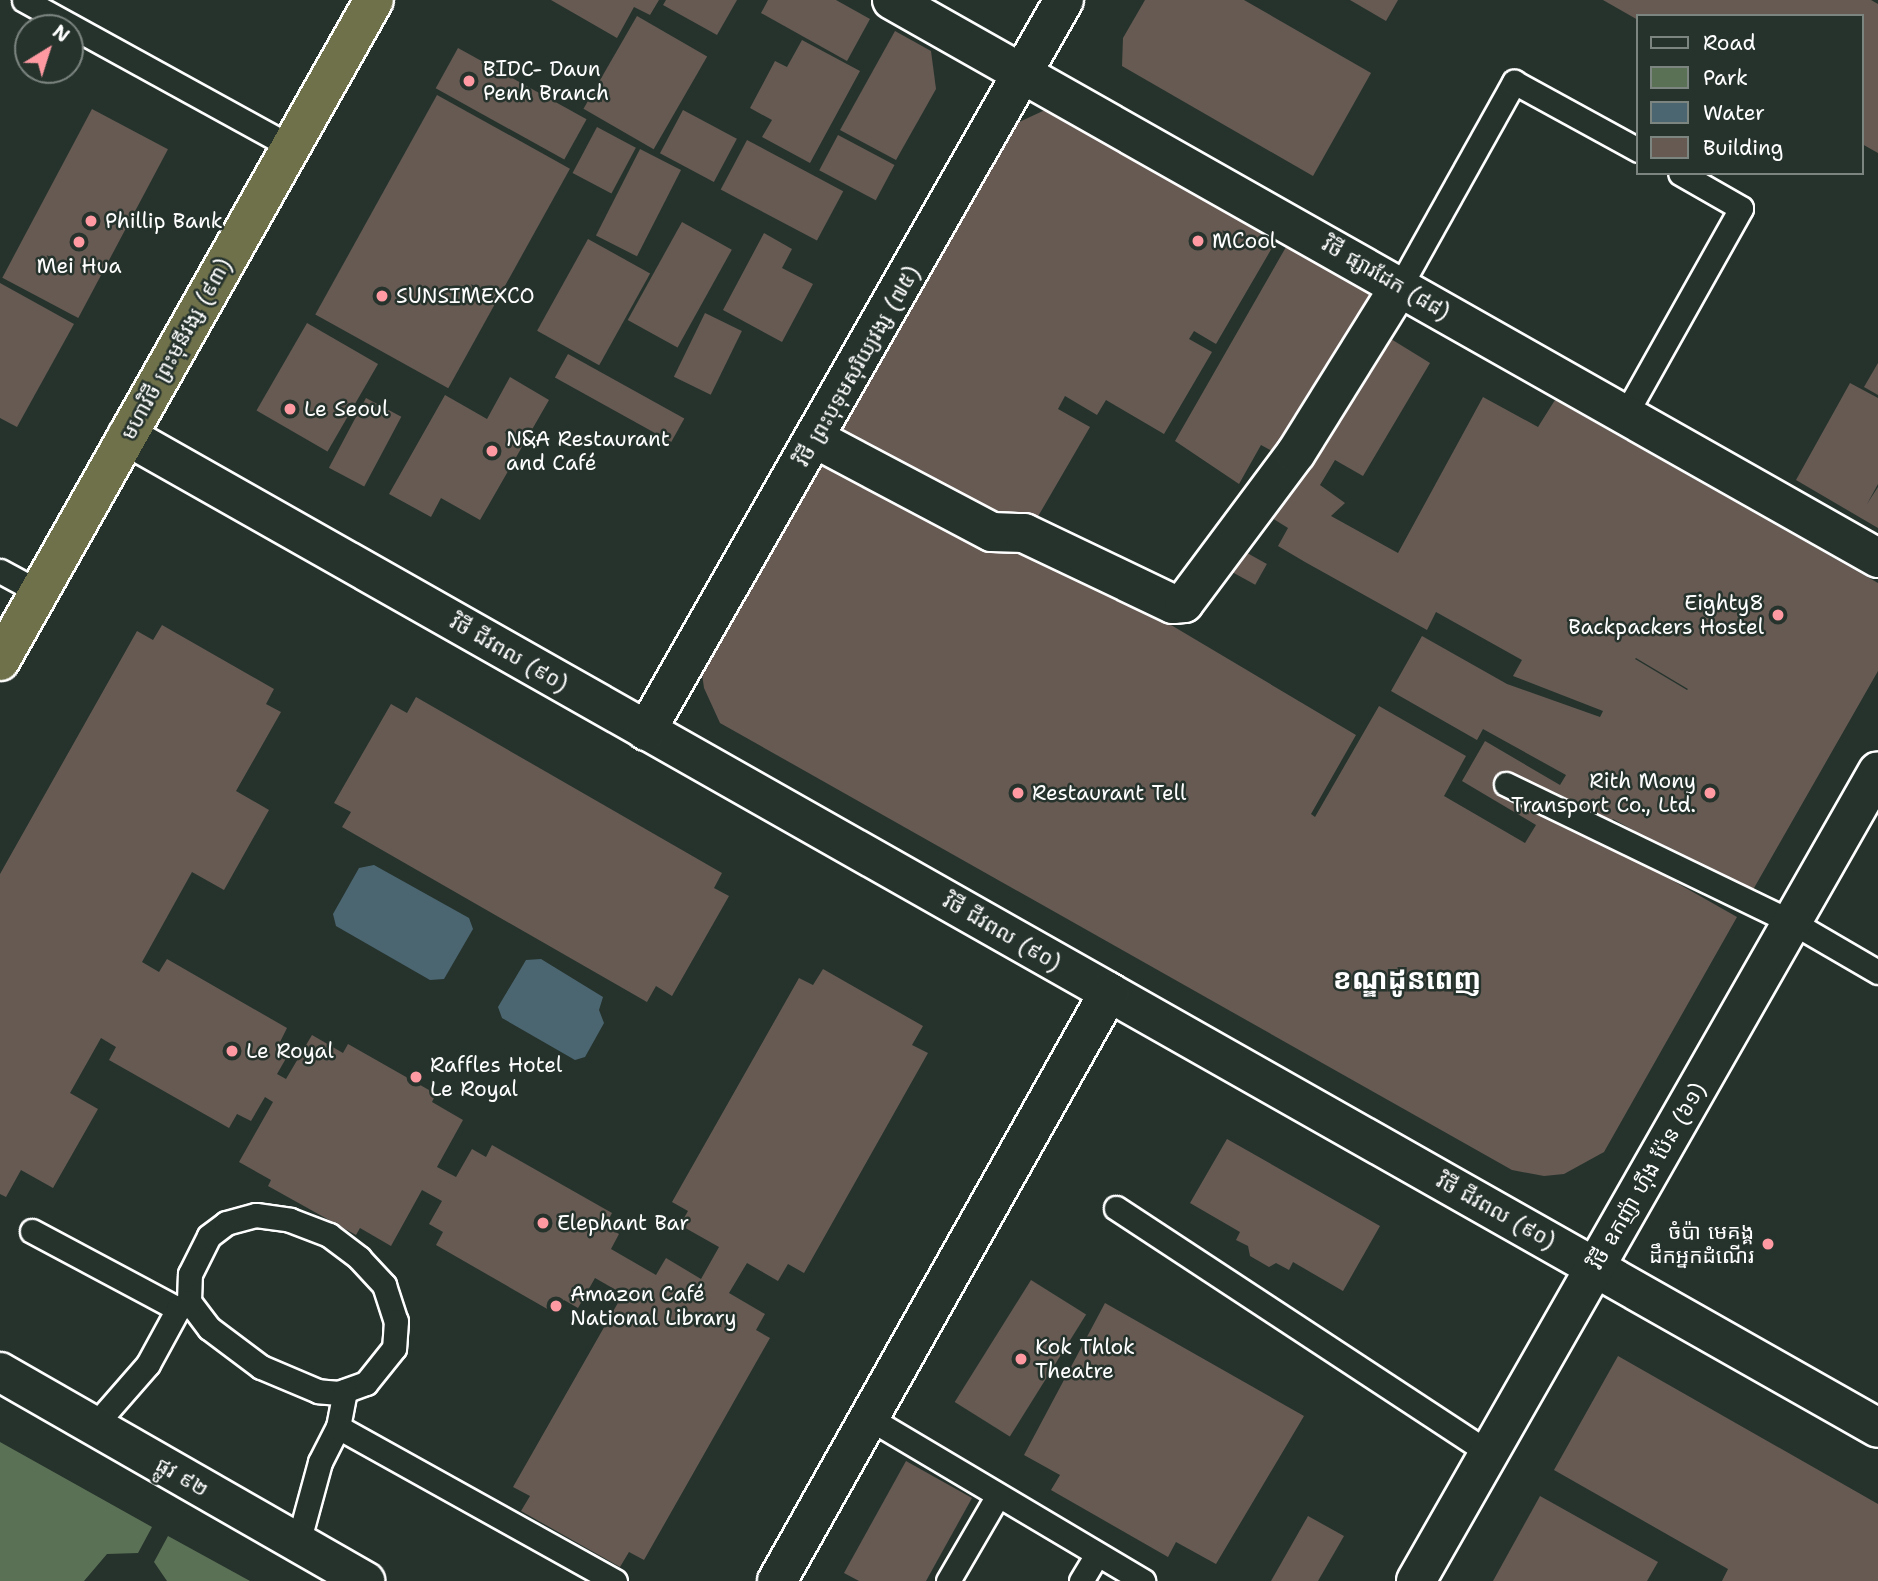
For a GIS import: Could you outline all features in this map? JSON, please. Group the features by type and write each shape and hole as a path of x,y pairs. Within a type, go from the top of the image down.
{"highway":[{"name":"មហាវិថី ព្រះមុនីវង្ស (៩៣)","path":"0,661 374,0"}],"street":[{"name":"វិថី ផ្សារដែក (៨៨)","path":"892,0 1878,558"},
{"name":"វិថី ព្រះបុទុមសុរិយ្យវង្ស (៧៥)","path":"646,730 817,439 1064,0"},
{"path":"817,439 992,532 1024,533 1173,604 1184,603 1296,453 1400,286"},
{"name":"វិថី ជីវពល (៩០)","path":"127,436 1878,1428"},
{"name":"វិថី ឧកញ៉ា ហ៊ីង ប៉ែន (៦១)","path":"1416,1581 1878,771"},
{"path":"777,1581 1108,992"},
{"name":"ផ្លូវ ៩២","path":"0,1372 365,1581"}],"lane":[{"path":"24,0 291,147"},
{"path":"1400,286 1514,82 1636,149"},
{"path":"1625,415 1741,208 1683,175"},
{"path":"0,571 39,592"},
{"path":"1506,784 1792,922 1878,972"},
{"path":"1116,1208 1489,1453"},
{"path":"32,1231 184,1305 209,1328 261,1367 318,1391 345,1391 366,1383 382,1368 394,1348 396,1321 384,1285 359,1258 329,1235 290,1220 256,1215 226,1223 209,1236 202,1248 190,1274 184,1305 148,1364 94,1426"},
{"path":"298,1543 320,1462 338,1427 345,1391"},
{"path":"869,1418 1143,1581"},
{"path":"338,1427 615,1581"},
{"path":"948,1581 998,1495"},
{"path":"1081,1581 1097,1554"}],"green space":[{"path":"0,1442 152,1527 138,1553 107,1554 84,1581 0,1581"},
{"path":"168,1536 250,1581 167,1581 154,1562"}],"water":[{"path":"374,865 469,918 473,929 444,979 430,980 336,926 333,914 359,868"},
{"path":"541,959 603,997 599,1010 604,1023 585,1057 575,1060 502,1018 498,1007 526,960"}],"building":[{"path":"551,0 659,0 650,15 634,7 617,38"},
{"path":"666,0 737,0 717,35 663,5"},
{"path":"768,0 836,0 870,19 847,61 761,13"},
{"path":"1145,0 1244,0 1371,73 1313,176 1122,66 1123,38"},
{"path":"1350,0 1398,0 1386,21"},
{"path":"1603,0 1871,0 1878,4 1878,153 1864,145 1864,14 1636,14 1636,19"},
{"path":"637,16 707,56 654,149 584,109"},
{"path":"895,31 931,51 936,89 896,160 840,130"},
{"path":"802,40 860,71 810,163 762,137 772,120 750,108 775,61 787,67"},
{"path":"458,48 587,119 564,159 436,88"},
{"path":"437,95 570,169 448,388 315,315"},
{"path":"92,109 168,149 78,318 2,278"},
{"path":"683,110 737,139 714,182 660,153"},
{"path":"1045,110 1276,241 1216,344 1194,331 1189,339 1212,352 1164,434 1106,400 1097,415 1065,396 1058,409 1090,427 1033,525 991,525 832,437 1013,125"},
{"path":"597,127 636,148 611,194 573,173"},
{"path":"838,135 895,165 876,200 819,170"},
{"path":"747,140 843,191 817,241 721,189"},
{"path":"640,149 681,170 637,256 596,235"},
{"path":"682,222 732,250 678,348 628,320"},
{"path":"764,233 792,249 782,268 813,284 782,342 723,310"},
{"path":"588,239 650,273 599,365 537,331"},
{"path":"1286,247 1379,299 1288,460 1261,445 1239,484 1175,441"},
{"path":"0,283 74,324 17,427 0,418"},
{"path":"705,313 742,331 711,395 674,377"},
{"path":"307,323 378,364 328,451 256,410"},
{"path":"1378,331 1430,363 1363,476 1335,460 1320,485 1345,503 1331,516 1398,553 1483,397 1538,427 1555,400 1878,583 1878,671 1750,895 1613,819 1601,840 1737,917 1604,1152 1564,1174 1544,1176 1512,1170 720,723 704,688 701,667 824,453 1033,543 1356,735 1311,814 1315,817 1379,706 1466,756 1444,796 1525,843 1536,825 1462,781 1485,741 1560,785 1566,775 1483,729 1477,740 1391,691 1422,636 1507,684 1600,717 1603,711 1513,676 1522,660 1436,612 1427,630 1305,562 1278,546 1288,528 1267,515","holes":["1636,658 1687,690 1635,659"]},
{"path":"568,354 684,418 671,442 555,378"},
{"path":"1878,363 1878,395 1864,387"},
{"path":"510,377 549,400 480,520 441,498 431,517 389,494 445,395 487,419"},
{"path":"1850,383 1878,398 1878,484 1867,504 1878,487 1878,528 1796,480"},
{"path":"366,398 401,417 364,487 329,468"},
{"path":"1231,544 1267,564 1255,585 1219,565"},
{"path":"162,625 274,689 266,704 281,712 236,791 269,810 224,890 192,872 142,962 159,972 167,959 287,1028 280,1042 292,1048 277,1074 286,1079 312,1035 343,1053 348,1044 436,1094 432,1102 463,1120 437,1167 456,1177 472,1149 486,1157 492,1145 612,1213 605,1226 619,1234 611,1249 656,1275 666,1258 701,1279 719,1247 680,1225 688,1211 672,1202 799,978 813,985 823,969 923,1026 912,1045 928,1053 804,1273 788,1264 778,1281 747,1263 729,1293 765,1314 756,1330 770,1338 644,1560 629,1552 620,1567 521,1511 530,1496 513,1487 623,1294 595,1278 578,1308 564,1300 556,1314 436,1245 443,1232 429,1224 442,1201 422,1190 391,1246 360,1228 356,1235 268,1186 271,1180 239,1162 273,1102 265,1097 251,1121 237,1114 229,1128 109,1060 116,1047 101,1038 70,1093 98,1109 53,1188 21,1170 6,1197 0,1194 0,874 137,631 153,640"},
{"path":"416,697 722,873 714,888 729,896 672,996 656,986 647,1002 342,827 351,812 334,803 391,704 407,713"},
{"path":"1227,1139 1380,1226 1343,1291 1293,1262 1289,1270 1276,1263 1269,1267 1250,1256 1248,1246 1236,1240 1240,1232 1190,1203"},
{"name":"Kok Thlok Theatre","path":"1031,1280 1086,1314 1010,1437 955,1402"},
{"path":"1105,1303 1304,1416 1216,1564 1176,1542 1168,1557 1051,1490 1060,1475 1024,1455"},
{"path":"1618,1356 1878,1504 1878,1581 1722,1581 1728,1569 1554,1470"},
{"path":"906,1461 972,1498 926,1581 859,1581 844,1573"},
{"path":"1540,1496 1658,1562 1647,1581 1493,1581"},
{"path":"1308,1516 1344,1536 1318,1581 1271,1581"}],"place":[{"name":"BIDC- Daun Penh Branch","path":"469,81"},
{"name":"Phillip Bank","path":"91,221"},
{"name":"MCool","path":"1198,241"},
{"name":"Mei Hua","path":"79,242"},
{"name":"SUNSIMEXCO","path":"382,296"},
{"name":"Le Seoul","path":"290,409"},
{"name":"N&A Restaurant and Café","path":"492,451"},
{"name":"Eighty8 Backpackers Hostel","path":"1778,615"},
{"name":"Restaurant Tell","path":"1018,793"},
{"name":"Rith Mony Transport Co., Ltd.","path":"1710,793"},
{"name":"Le Royal","path":"232,1051"},
{"name":"Raffles Hotel Le Royal","path":"416,1077"},
{"name":"Elephant Bar","path":"543,1223"},
{"name":"ចំប៉ា មេគង្គ ដឹកអ្នកដំណើរ","path":"1768,1244"},
{"name":"Amazon Café National Library","path":"556,1306"},
{"name":"Kok Thlok Theatre","path":"1021,1359"}],"district":[{"name":"ខណ្ឌដូនពេញ","path":"1407,979"}]}
